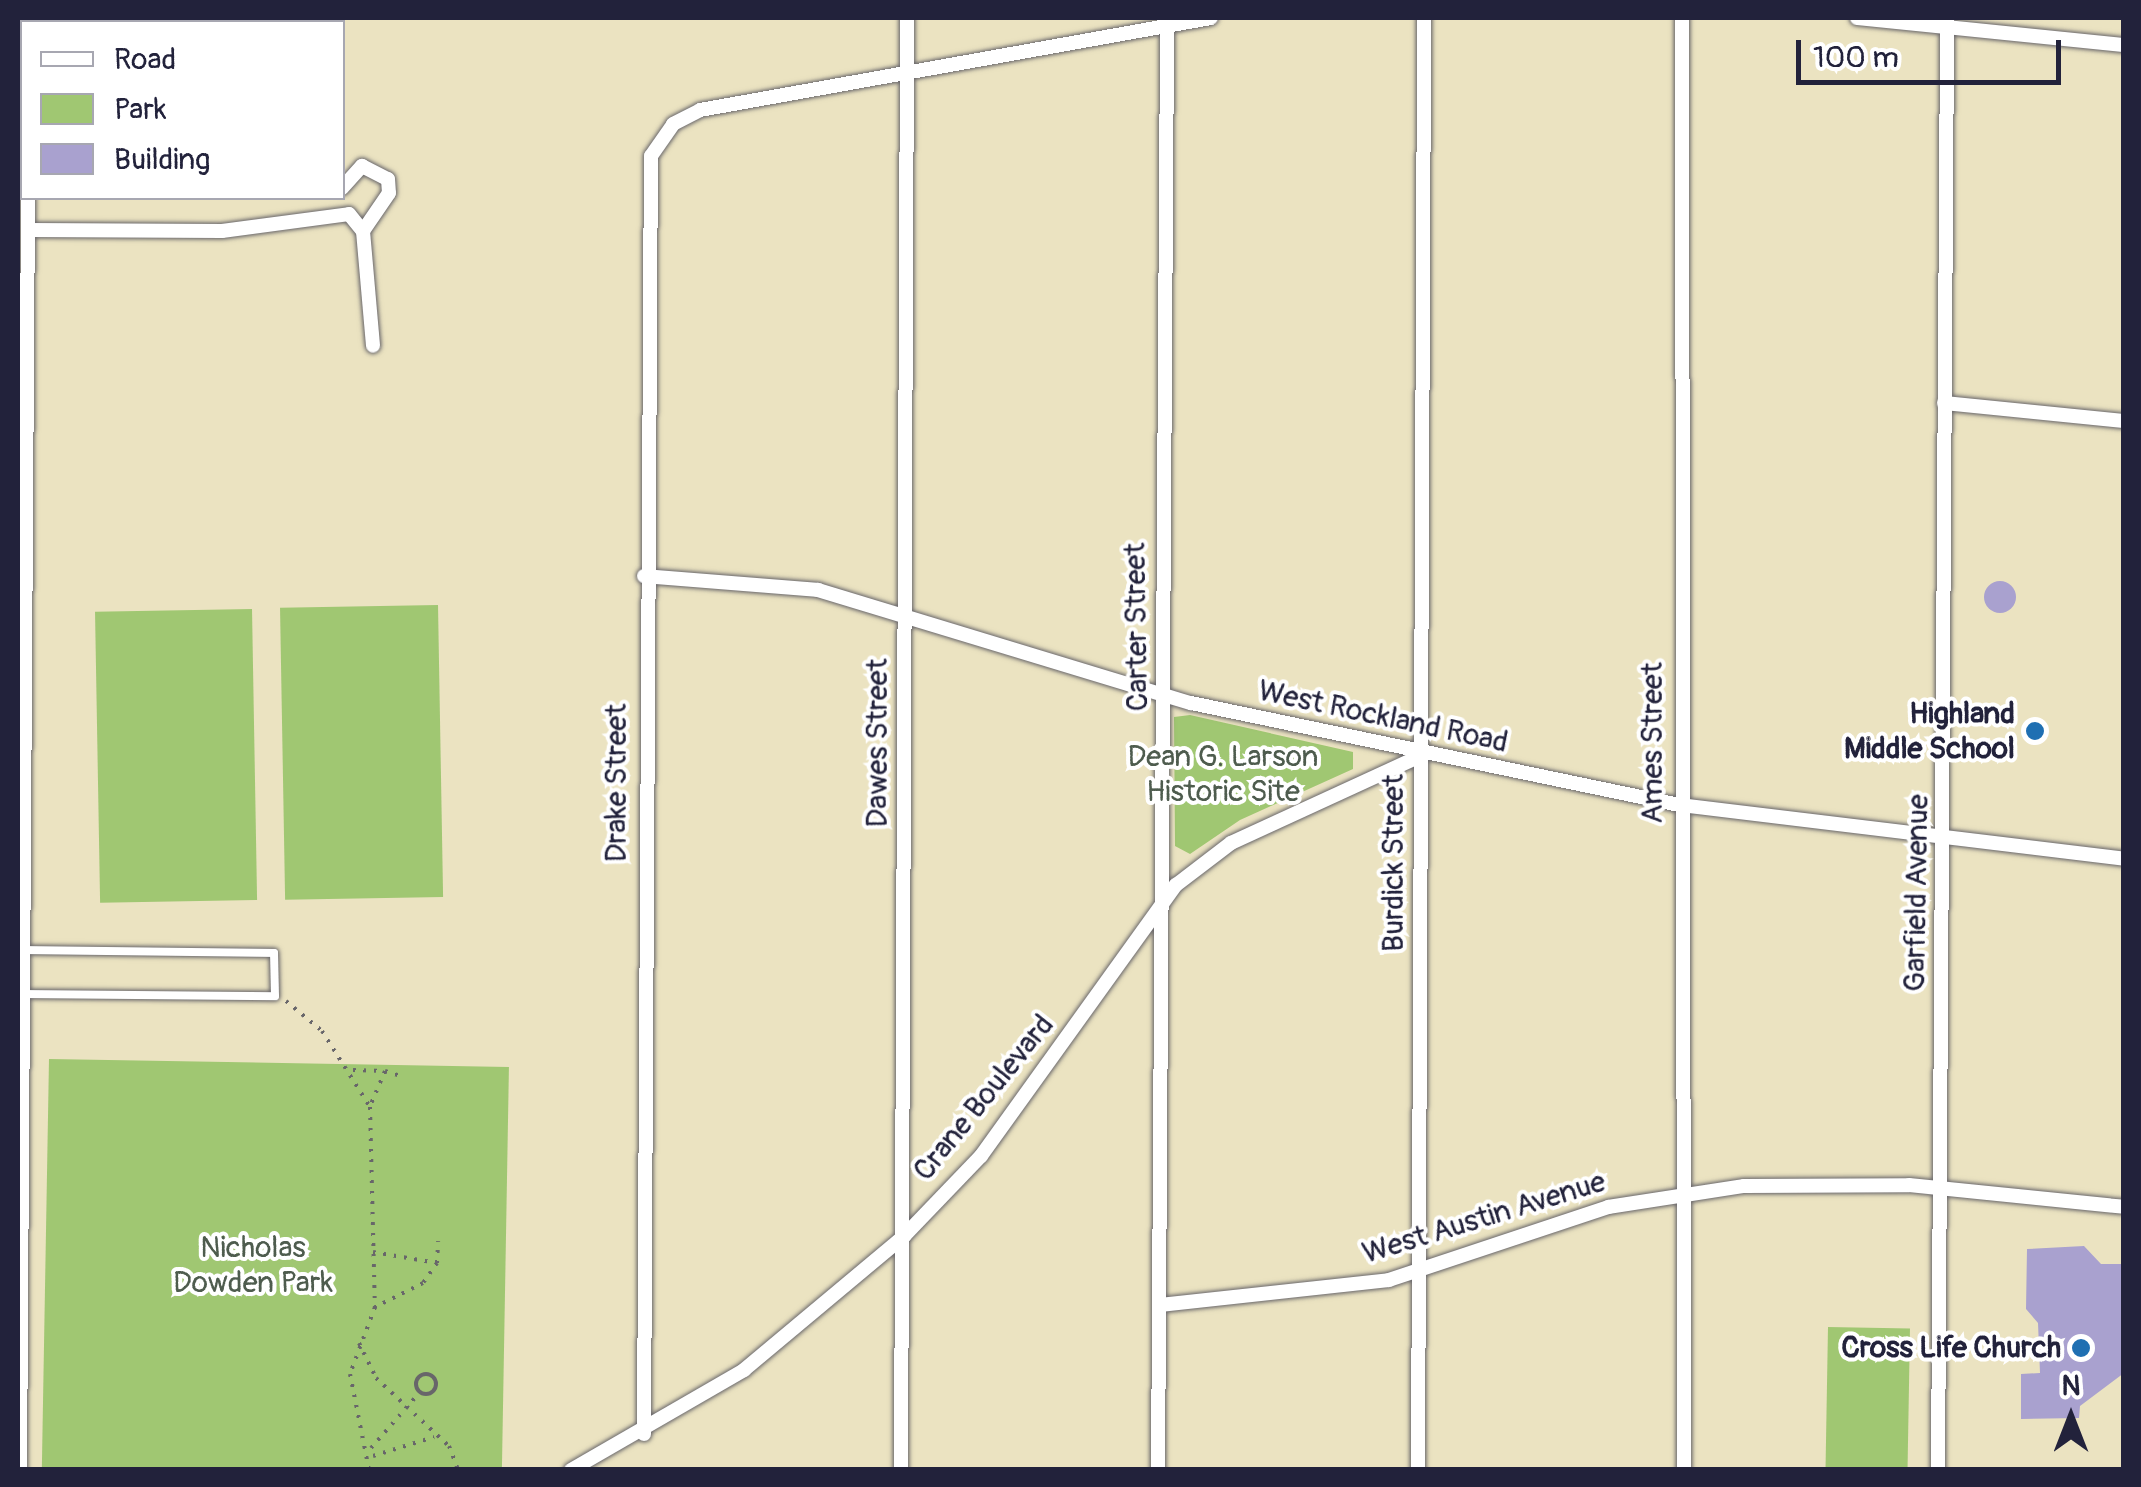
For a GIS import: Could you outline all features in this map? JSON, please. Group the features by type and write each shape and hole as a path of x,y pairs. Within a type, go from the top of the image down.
{"street":[{"name":"Dawes Street","path":"901,1470 908,18"},
{"path":"909,71 1211,18"},
{"name":"Burdick Street","path":"1418,1470 1424,18"},
{"name":"Ames Street","path":"1682,18 1680,1195 1684,1470"},
{"path":"1857,18 1947,22 2124,45"},
{"name":"Garfield Avenue","path":"1938,1470 1946,842 1947,22"},
{"name":"Carter Street","path":"1158,1470 1167,905 1167,23"},
{"name":"Drake Street","path":"644,1434 646,178 662,136 700,110 909,71"},
{"path":"345,185 362,166 388,179 390,193 362,231 373,346"},
{"path":"20,1470 24,950 22,332 28,200"},
{"path":"336,214 340,200"},
{"path":"28,230 222,231 336,214 362,231"},
{"path":"1944,403 2124,421"},
{"name":"West Rockland Road","path":"644,576 755,580 906,617 1166,694 1422,756 1680,805 1946,842 2124,859"},
{"name":"Crane Boulevard","path":"571,1470 644,1434 744,1370 904,1236 981,1156 1167,905 1176,885 1231,843 1422,756"},
{"name":"West Austin Avenue","path":"1160,1305 1304,1295 1419,1270 1537,1226 1680,1195 1831,1182 1939,1188 2124,1207"}],"lane":[{"path":"22,997 274,996 274,952 24,950"}],"path":[{"path":"274,996 322,1032 351,1070 370,1107"},
{"path":"351,1070 384,1071 400,1076"},
{"path":"370,1470 372,1448 350,1374 375,1307 370,1107 384,1071"},
{"path":"375,1307 423,1282 437,1263 438,1240"},
{"path":"373,1252 437,1263"},
{"path":"359,1342 376,1378 409,1402 458,1470"},
{"path":"372,1448 420,1392"},
{"path":"373,1456 434,1438"}],"green space":[{"path":"438,605 443,897 285,900 280,608"},
{"path":"252,609 257,900 100,903 95,612"},
{"name":"Dean G. Larson Historic Site","path":"1190,715 1353,752 1353,769 1240,820 1190,854 1175,846 1174,717"},
{"name":"Nicholas Dowden Park","path":"49,1059 509,1067 502,1470 42,1469"},
{"path":"1828,1327 1910,1328 1908,1470 1826,1469"}],"building":[{"path":"2000,581 2011,586 2016,597 2011,608 2000,613 1989,608 1984,597 1989,586"},
{"name":"Cross Life Church","path":"2084,1246 2101,1264 2124,1264 2124,1373 2080,1406 2079,1418 2021,1419 2021,1374 2040,1373 2038,1323 2026,1309 2027,1249"}],"place":[{"name":"Highland Middle School","path":"2035,731"},
{"name":"Cross Life Church","path":"2081,1348"}]}
